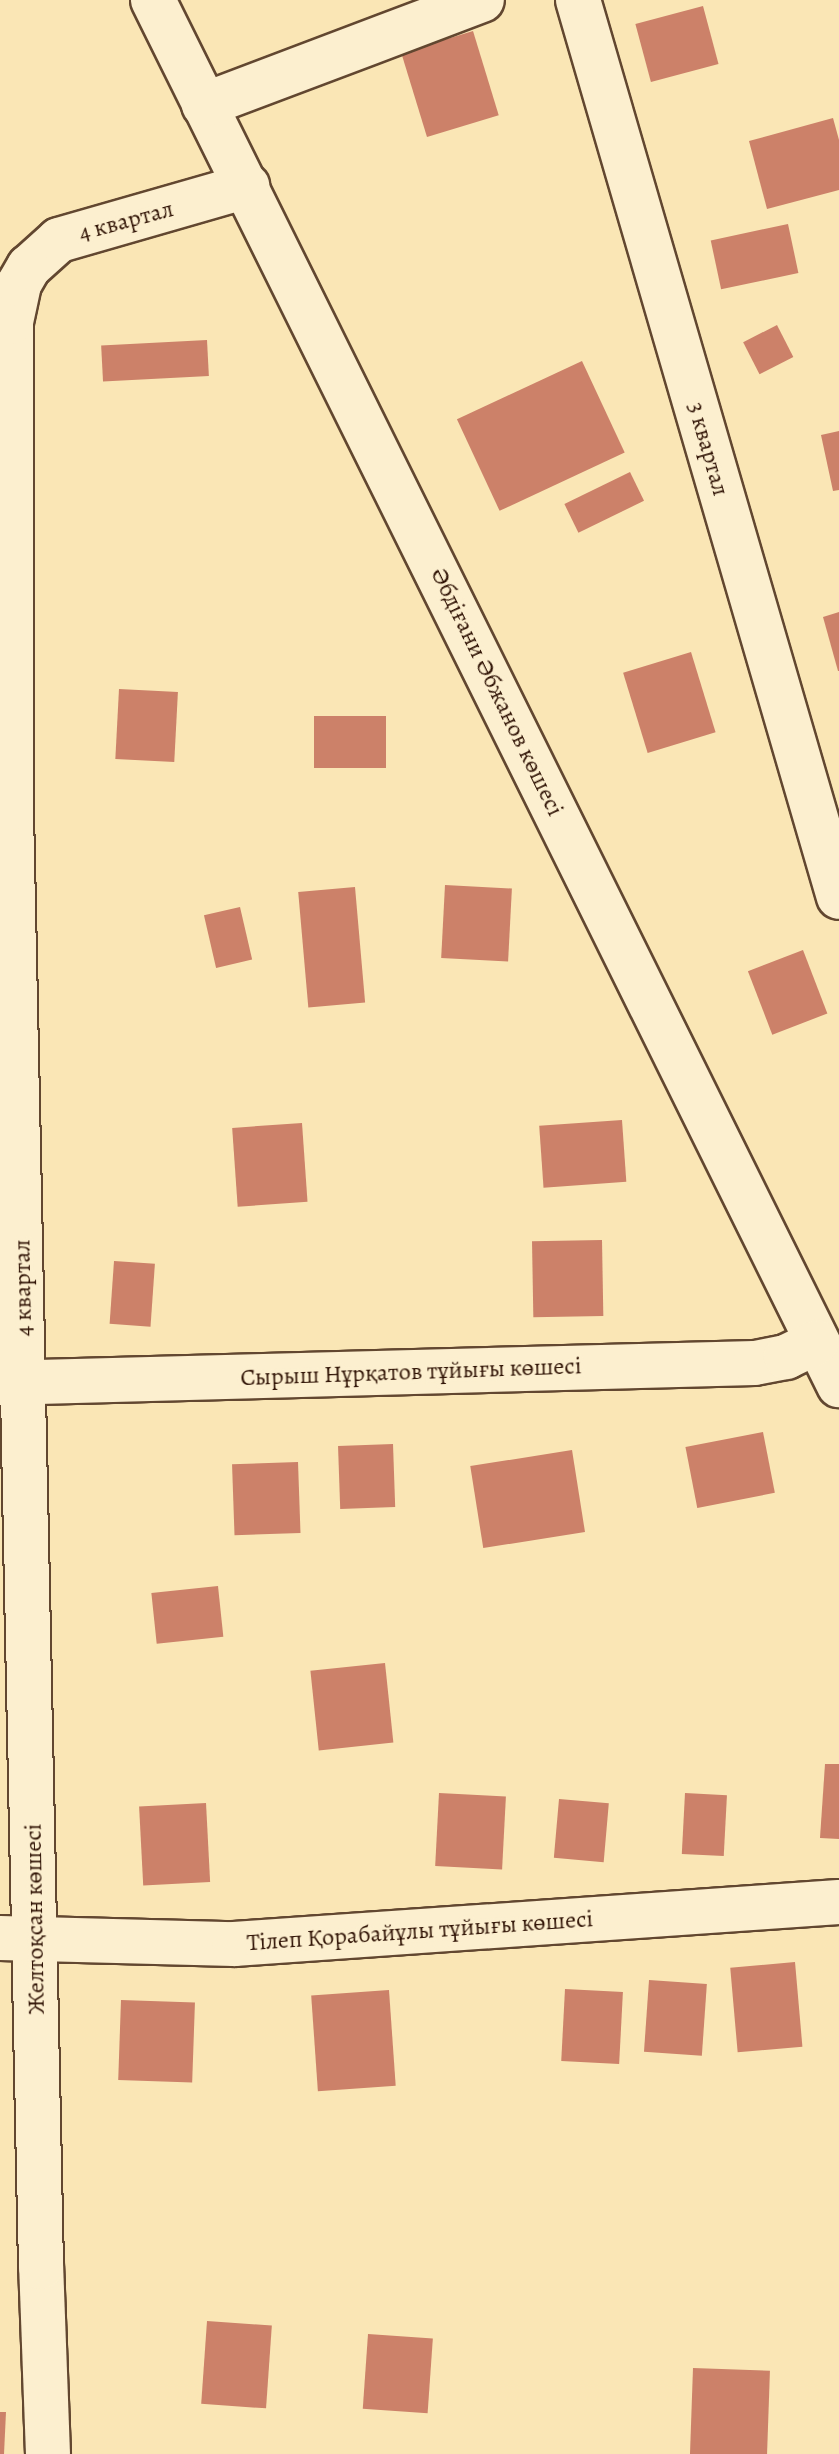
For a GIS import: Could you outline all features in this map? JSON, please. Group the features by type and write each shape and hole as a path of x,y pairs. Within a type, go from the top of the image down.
{"street":[{"name":"Әбдіғани Әбжанов көшесі","path":"153,0 839,1385"},
{"path":"204,105 482,0"},
{"name":"3 квартал","path":"578,0 839,897"},
{"name":"4 квартал","path":"13,1384 5,808 11,322 19,284 14,261 78,232 247,186"},
{"name":"Сырыш Нұрқатов тұйығы көшесі","path":"13,1384 755,1363 786,1357 817,1342"},
{"name":"Желтоқсан көшесі","path":"13,1384 18,1939 48,2454"},
{"name":"Тілеп Қорабайұлы тұйығы көшесі","path":"18,1939 234,1944 839,1902"}],"building":[{"path":"703,6 719,64 651,82 635,24"},
{"path":"473,31 499,115 427,137 401,53"},
{"path":"833,118 839,140 839,190 767,209 749,141"},
{"path":"788,224 798,273 721,289 711,240"},
{"path":"777,325 793,357 759,374 743,342"},
{"path":"207,340 209,376 103,381 101,346"},
{"path":"582,361 625,453 500,511 457,419"},
{"path":"839,431 839,490 833,491 821,435"},
{"path":"630,472 644,501 578,533 564,504"},
{"path":"839,612 839,671 838,671 823,617"},
{"path":"691,652 716,732 648,753 623,673"},
{"path":"119,689 178,692 174,762 115,759"},
{"path":"314,716 386,716 386,768 314,768"},
{"path":"445,885 512,889 508,961 441,958"},
{"path":"355,887 365,1003 308,1008 298,892"},
{"path":"240,907 252,960 216,968 204,915"},
{"path":"803,950 827,1013 772,1035 748,971"},
{"path":"622,1120 626,1182 544,1188 539,1126"},
{"path":"302,1123 308,1202 238,1207 232,1128"},
{"path":"602,1240 603,1316 533,1317 532,1241"},
{"path":"114,1261 155,1264 151,1327 110,1324"},
{"path":"763,1432 775,1493 697,1508 685,1447"},
{"path":"393,1444 395,1507 340,1509 338,1446"},
{"path":"572,1450 585,1532 483,1548 470,1466"},
{"path":"298,1462 300,1533 235,1535 232,1464"},
{"path":"218,1586 223,1637 157,1644 151,1593"},
{"path":"385,1663 393,1743 319,1750 310,1671"},
{"path":"825,1764 839,1764 839,1839 820,1838"},
{"path":"439,1793 506,1797 502,1869 435,1866"},
{"path":"685,1793 727,1795 724,1856 682,1854"},
{"path":"559,1799 609,1803 604,1862 554,1858"},
{"path":"206,1803 210,1882 143,1885 139,1807"},
{"path":"795,1962 802,2047 738,2052 730,1968"},
{"path":"649,1980 707,1984 702,2056 644,2052"},
{"path":"565,1989 623,1992 619,2064 561,2061"},
{"path":"389,1990 396,2086 318,2091 311,1995"},
{"path":"121,2000 195,2003 192,2083 118,2080"},
{"path":"207,2321 272,2326 266,2408 201,2404"},
{"path":"368,2334 433,2339 428,2413 363,2409"},
{"path":"693,2368 770,2371 767,2454 690,2454"},
{"path":"0,2412 6,2412 4,2454 0,2454"}]}
